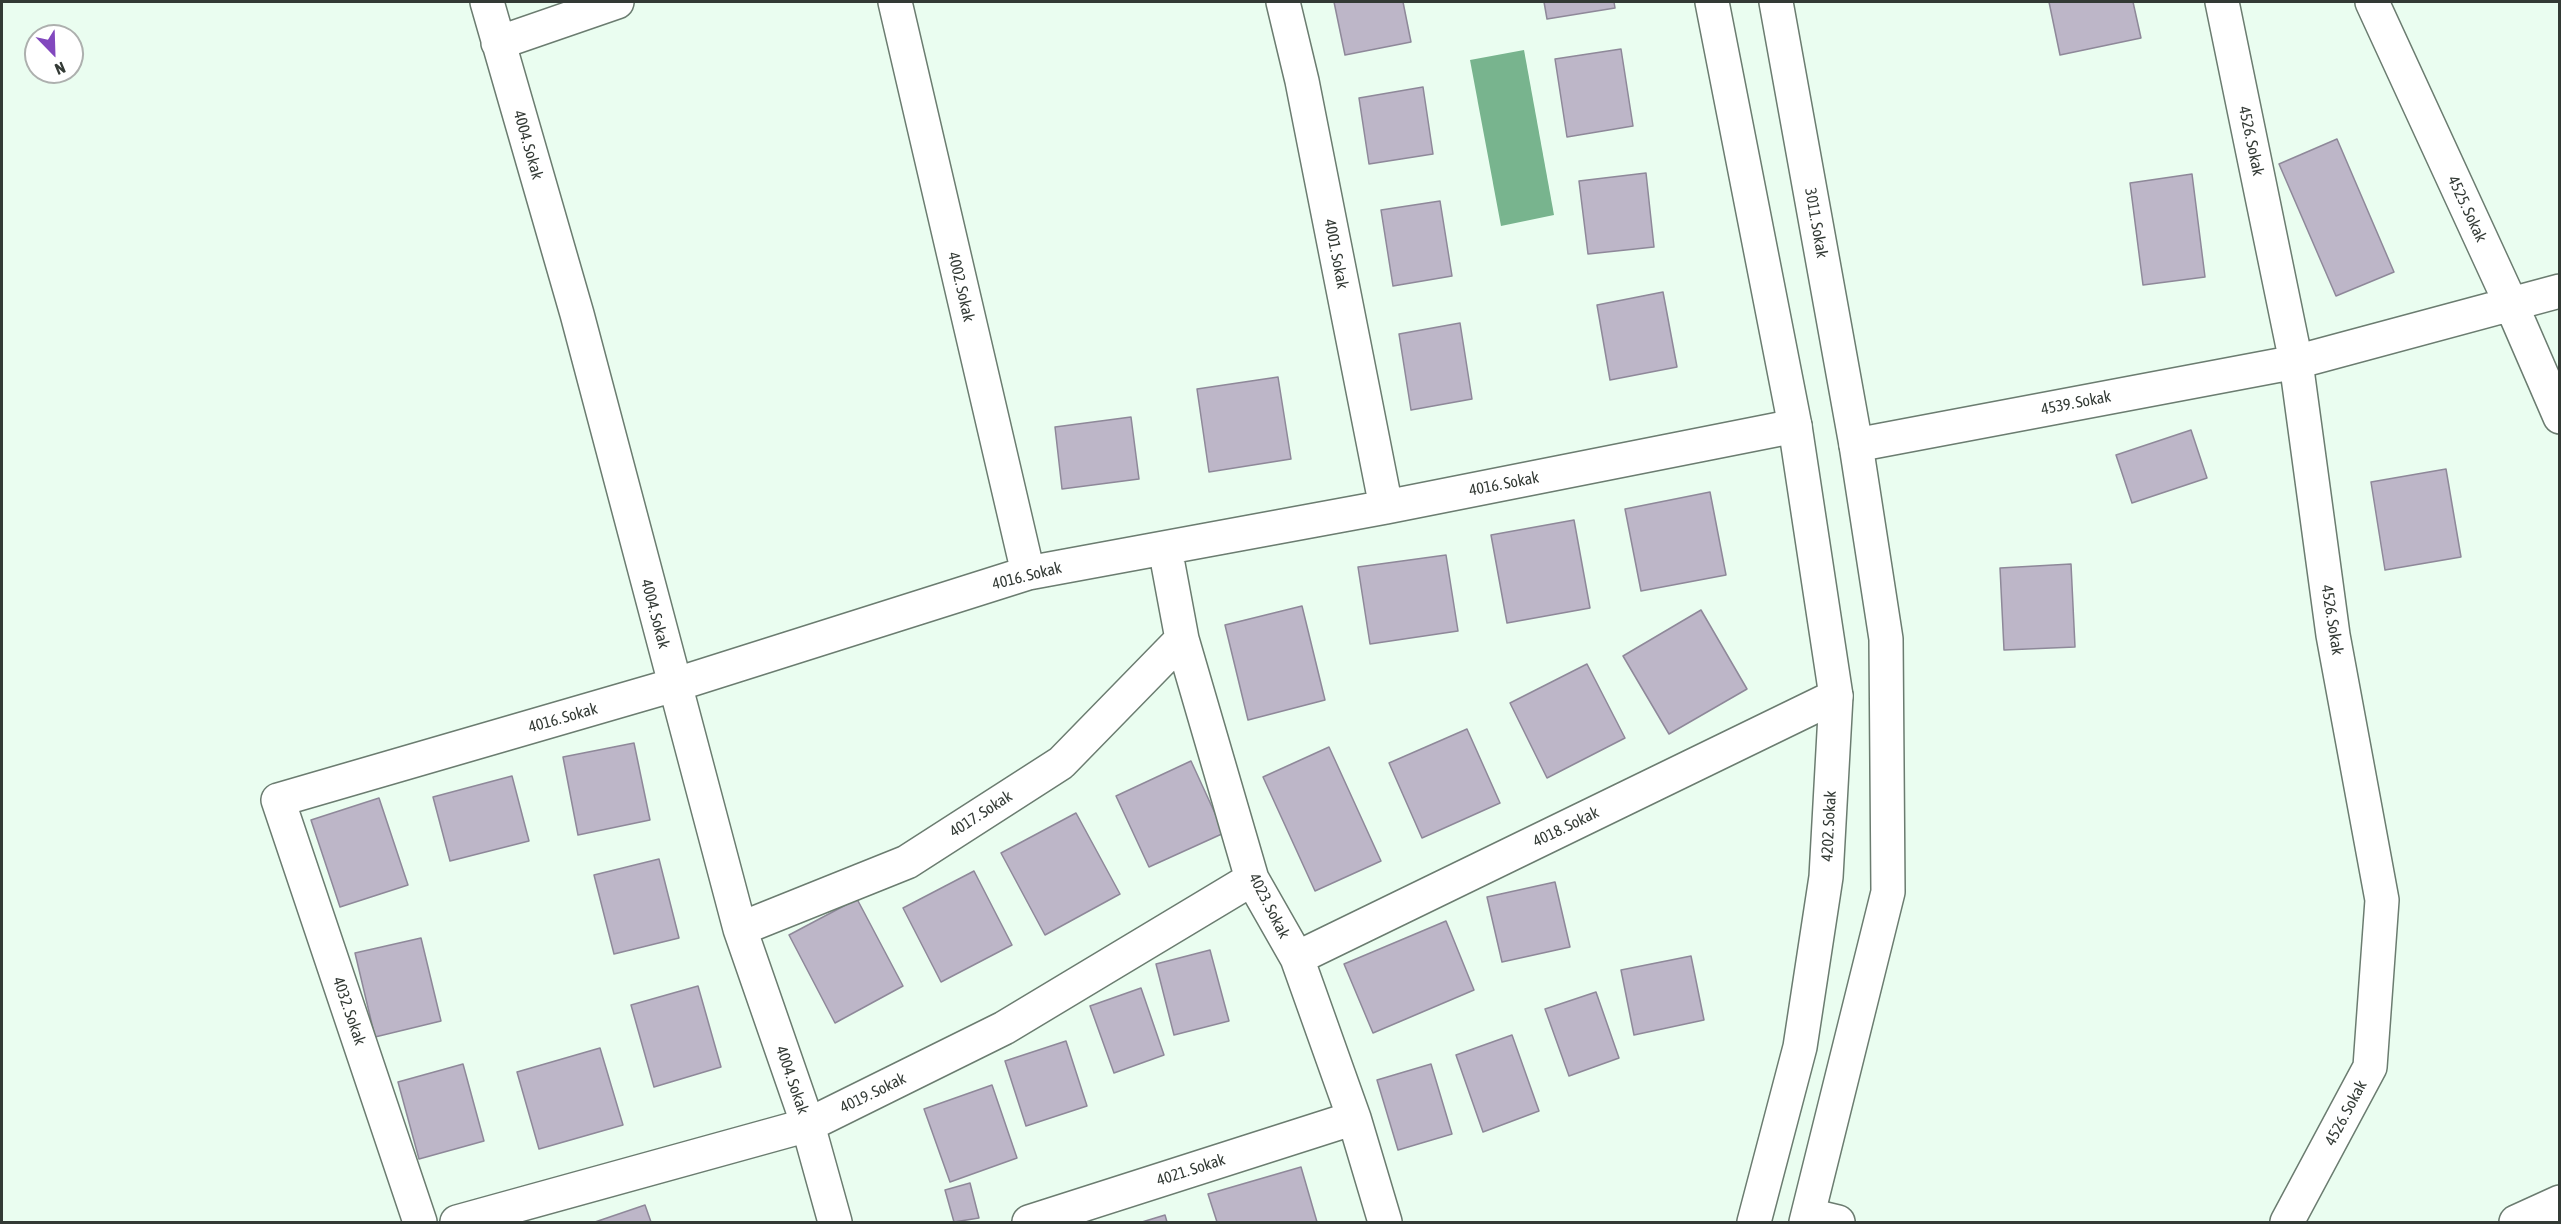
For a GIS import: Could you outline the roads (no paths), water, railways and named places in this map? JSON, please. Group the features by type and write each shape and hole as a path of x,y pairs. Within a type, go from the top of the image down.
{"street":[{"name":"4004. Sokak","path":"488,2 577,314 740,929 808,1125 835,1222"},
{"path":"498,43 617,2"},
{"name":"4002. Sokak","path":"895,2 1028,573"},
{"name":"4001. Sokak","path":"1282,2 1302,81 1386,507"},
{"path":"1712,2 1795,426"},
{"name":"3011. Sokak","path":"1776,2 1856,445"},
{"name":"4526. Sokak","path":"2222,2 2296,362 2333,635 2382,900 2370,1067 2287,1222"},
{"name":"4525. Sokak","path":"2372,2 2511,304 2559,417"},
{"name":"4539. Sokak","path":"1856,445 2296,362 2559,291"},
{"name":"4016. Sokak","path":"278,800 674,685 1028,573 1386,507 1795,426"},
{"name":"4202. Sokak","path":"1754,1222 1800,1047 1825,888 1836,696 1795,426"},
{"path":"1817,1220 1888,892 1886,639 1856,445"},
{"name":"4023. Sokak","path":"1165,548 1182,639 1252,879 1297,958 1353,1118 1385,1222"},
{"name":"4017. Sokak","path":"740,929 907,862 1061,763 1182,639"},
{"name":"4018. Sokak","path":"1297,958 1836,696"},
{"name":"4032. Sokak","path":"278,800 420,1222"},
{"name":"4019. Sokak","path":"457,1222 808,1125 1004,1028 1252,879"},
{"name":"4021. Sokak","path":"1029,1222 1353,1118"},
{"path":"2516,1222 2559,1202"}]}
